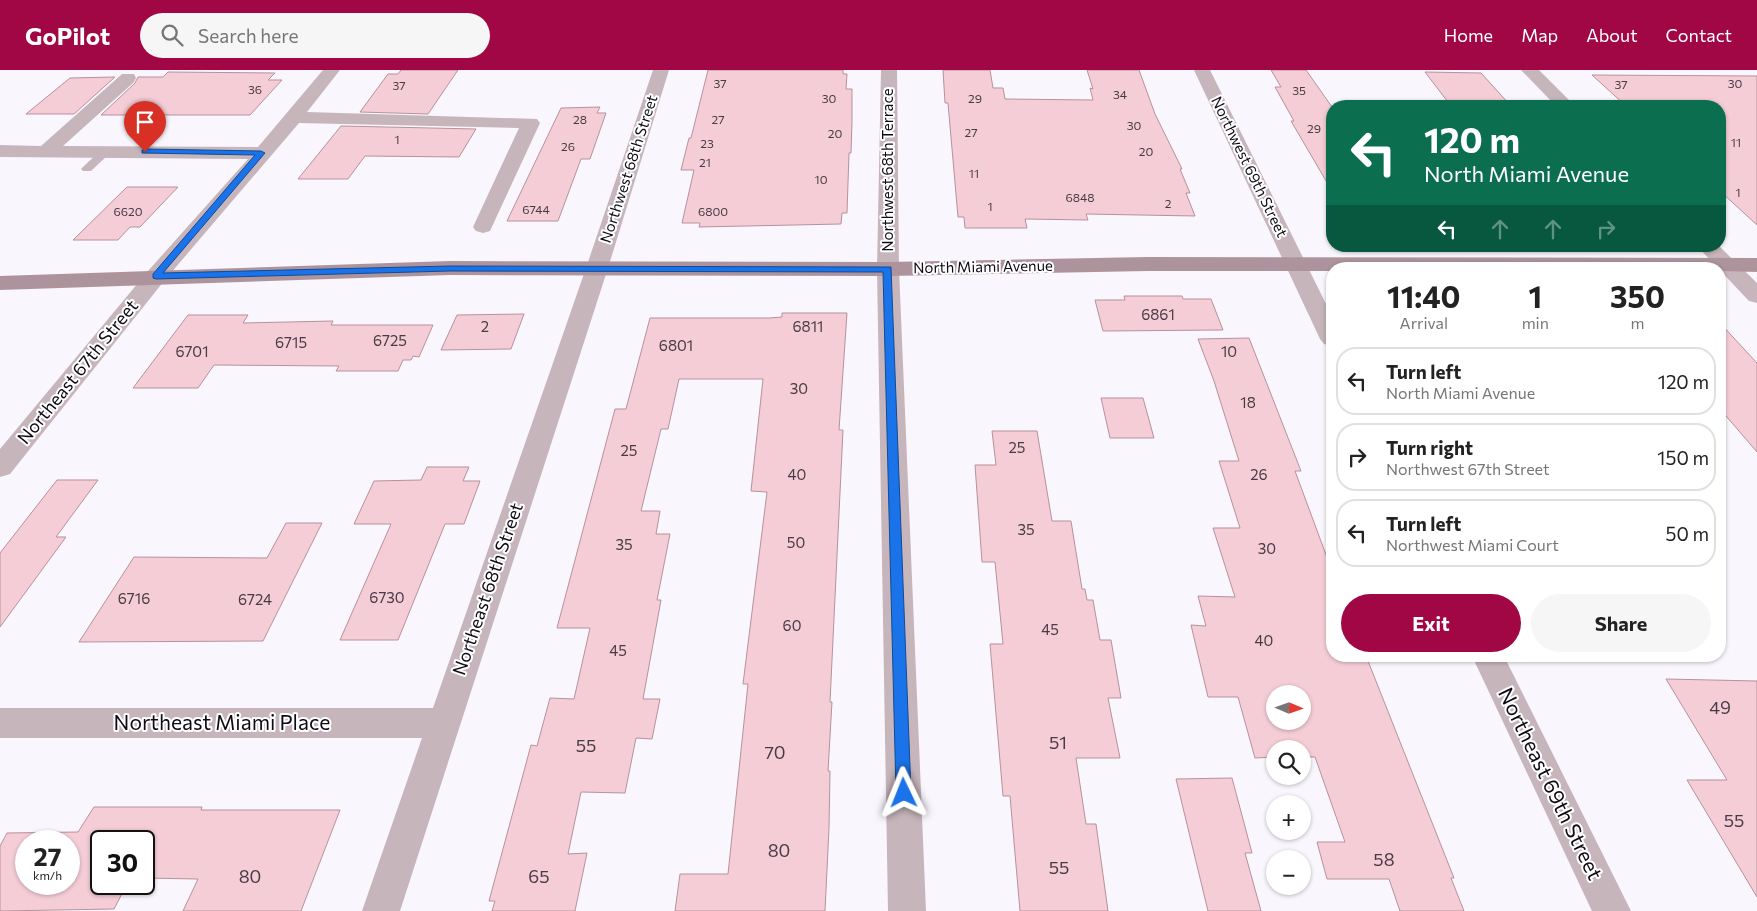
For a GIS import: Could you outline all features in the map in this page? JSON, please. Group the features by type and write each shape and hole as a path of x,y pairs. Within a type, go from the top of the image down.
{"main road":[{"name":"North Miami Avenue","path":"0,283 317,270 597,268 888,269 1148,264 1326,265"},
{"name":"North Miami Avenue","path":"1726,265 1757,265"}],"street":[{"name":"Northeast 67th Street","path":"0,468 156,276 332,70"},
{"name":"Northwest 68th Street","path":"597,268 661,70"},
{"name":"Northwest 68th Terrace","path":"889,70 888,269 907,911"},
{"name":"Northwest 69th Street","path":"1202,70 1296,265"},
{"path":"1529,70 1560,100"},
{"path":"46,151 128,78"},
{"path":"294,116 532,123 483,227"},
{"path":"0,151 261,153"},
{"path":"1713,252 1723,262"},
{"path":"1296,265 1326,328"},
{"path":"1726,265 1757,296"},
{"name":"Northeast 68th Street","path":"381,911 597,268"},
{"name":"Northeast 69th Street","path":"1491,662 1612,911"},
{"name":"Northeast Miami Place","path":"0,723 443,723"}],"lane":[{"path":"87,169 106,151"}],"building":[{"path":"401,70 458,70 428,114 360,112 388,74 398,74"},
{"path":"708,70 843,70 843,74 847,74 846,89 852,89 851,153 849,153 847,213 842,213 841,224 699,227 700,223 682,223 694,170 681,170"},
{"path":"943,70 990,70 993,88 1003,88 1005,99 1093,100 1090,88 1093,89 1087,70 1139,70 1155,114 1182,169 1180,169 1190,193 1186,193 1195,216 1086,214 1088,220 1025,219 1027,228 965,228 964,217 958,217 948,103 945,103"},
{"path":"1271,70 1306,70 1327,100 1326,181 1291,121 1294,121 1275,87 1281,87"},
{"path":"168,72 275,73 268,80 282,80 250,115 101,115 135,83 138,77 163,77"},
{"path":"1425,72 1481,73 1506,100 1446,100"},
{"path":"1592,75 1757,76 1757,225 1726,197 1726,100 1619,100"},
{"path":"115,77 74,114 26,114 70,78"},
{"path":"600,107 597,113 606,113 590,159 581,159 558,221 507,221 561,108"},
{"path":"341,126 476,129 459,157 365,156 348,179 298,179"},
{"path":"127,187 178,187 140,227 130,227 118,240 73,240"},
{"path":"1124,296 1182,296 1183,299 1211,299 1223,330 1103,331 1095,300 1125,300"},
{"path":"782,313 847,313 839,430 843,430 830,702 832,702 828,771 830,771 829,828 825,911 675,911 680,874 728,874 748,684 743,684 767,492 751,491 763,379 679,379 668,429 661,429 641,511 660,511 656,534 670,534 657,600 661,600 643,699 660,699 652,739 636,738 625,793 581,792 568,854 587,853 575,911 492,911 495,901 489,901 531,745 537,746 550,698 574,699 590,628 557,628 615,409 626,409 650,318 769,318 782,317"},
{"path":"524,314 511,349 441,350 457,315"},
{"path":"188,315 248,315 243,323 333,321 331,325 433,325 419,357 413,356 411,360 403,360 398,371 336,371 339,366 214,365 198,388 133,388"},
{"path":"1726,329 1757,363 1757,452 1726,416"},
{"path":"1249,338 1301,471 1295,471 1326,555 1326,662 1368,662 1454,878 1451,878 1464,911 1400,911 1389,879 1327,879 1317,842 1345,842 1315,757 1311,757 1311,740 1266,740 1266,757 1255,758 1238,697 1208,697 1191,625 1206,626 1198,596 1235,597 1213,528 1240,528 1219,461 1239,461 1214,381 1198,339"},
{"path":"1101,398 1143,398 1154,438 1110,438"},
{"path":"992,431 1037,431 1052,521 1071,521 1082,589 1085,589 1087,600 1093,600 1100,640 1111,640 1121,698 1108,698 1120,758 1076,758 1086,824 1096,824 1108,911 1020,911 1010,796 1003,796 990,644 1003,644 995,562 982,562 975,465 996,465"},
{"path":"427,467 469,467 463,481 480,481 464,524 445,524 398,640 340,640 391,524 354,524 374,481 421,480"},
{"path":"57,480 98,480 56,537 66,537 0,627 0,553"},
{"path":"286,523 322,523 263,641 79,642 134,557 267,558"},
{"path":"1666,679 1757,681 1757,897 1687,780 1727,780"},
{"path":"1232,778 1252,853 1245,853 1261,911 1208,911 1176,779"},
{"path":"94,807 202,807 201,810 340,810 301,911 183,911 198,879 155,878 155,830 90,830 90,895 121,895 114,909 0,911 0,846 7,833 15,833 15,895 80,895 79,830"}],"route":[{"path":"145,152 261,153 156,276 317,270 450,268 888,269 904,793"}]}
